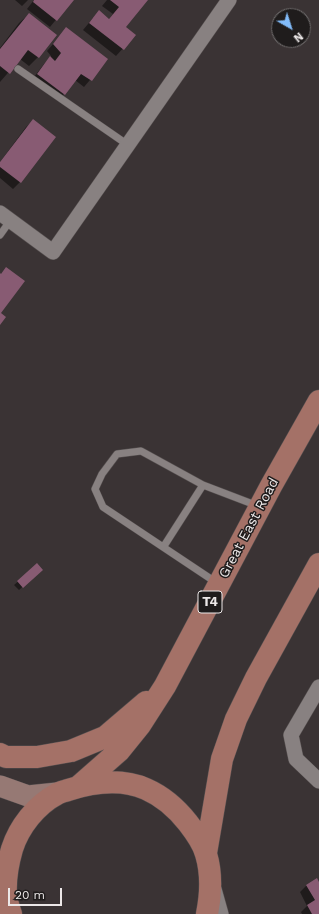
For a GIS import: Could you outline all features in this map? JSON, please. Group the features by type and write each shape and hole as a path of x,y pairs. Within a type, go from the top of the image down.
{"main road":[{"name":"Great East Road","path":"8,904 7,865 16,836 34,812 67,790 118,752 140,725 165,686 260,507 319,400"},
{"path":"206,853 222,759 236,719 256,678 319,564"},
{"path":"0,754 6,757 37,757 70,751 105,737 165,686"},
{"path":"0,786 28,796 67,790 100,782 123,783 145,789 164,799 181,814 195,832 206,853 210,874 211,896 207,914"},
{"path":"0,847 8,904"}],"street":[{"path":"5,217 53,252 228,0"},
{"path":"319,687 291,735 296,759 319,781"},
{"path":"210,874 221,914"}],"lane":[{"path":"18,69 128,145"},
{"path":"0,235 5,217"},
{"path":"219,585 164,546 103,507 96,489 102,474 117,454 141,451 202,485 260,507"},
{"path":"164,546 202,485"}],"building":[{"path":"34,0 74,0 57,21 33,2"},
{"path":"110,0 148,0 126,27 136,35 124,50 89,23 99,10 109,19 119,7"},
{"path":"29,13 57,35 39,58 28,50 10,74 0,66 0,49"},
{"path":"66,27 108,59 92,81 81,74 65,95 37,74 50,56 55,61 61,53 53,44"},
{"path":"33,119 56,137 21,183 0,167 0,162"},
{"path":"6,267 25,281 1,313 6,317 0,325 0,273 1,274"},
{"path":"37,563 43,570 23,588 17,581"},
{"path":"317,878 319,882 319,914 312,914 307,905 315,900 306,885"}]}
